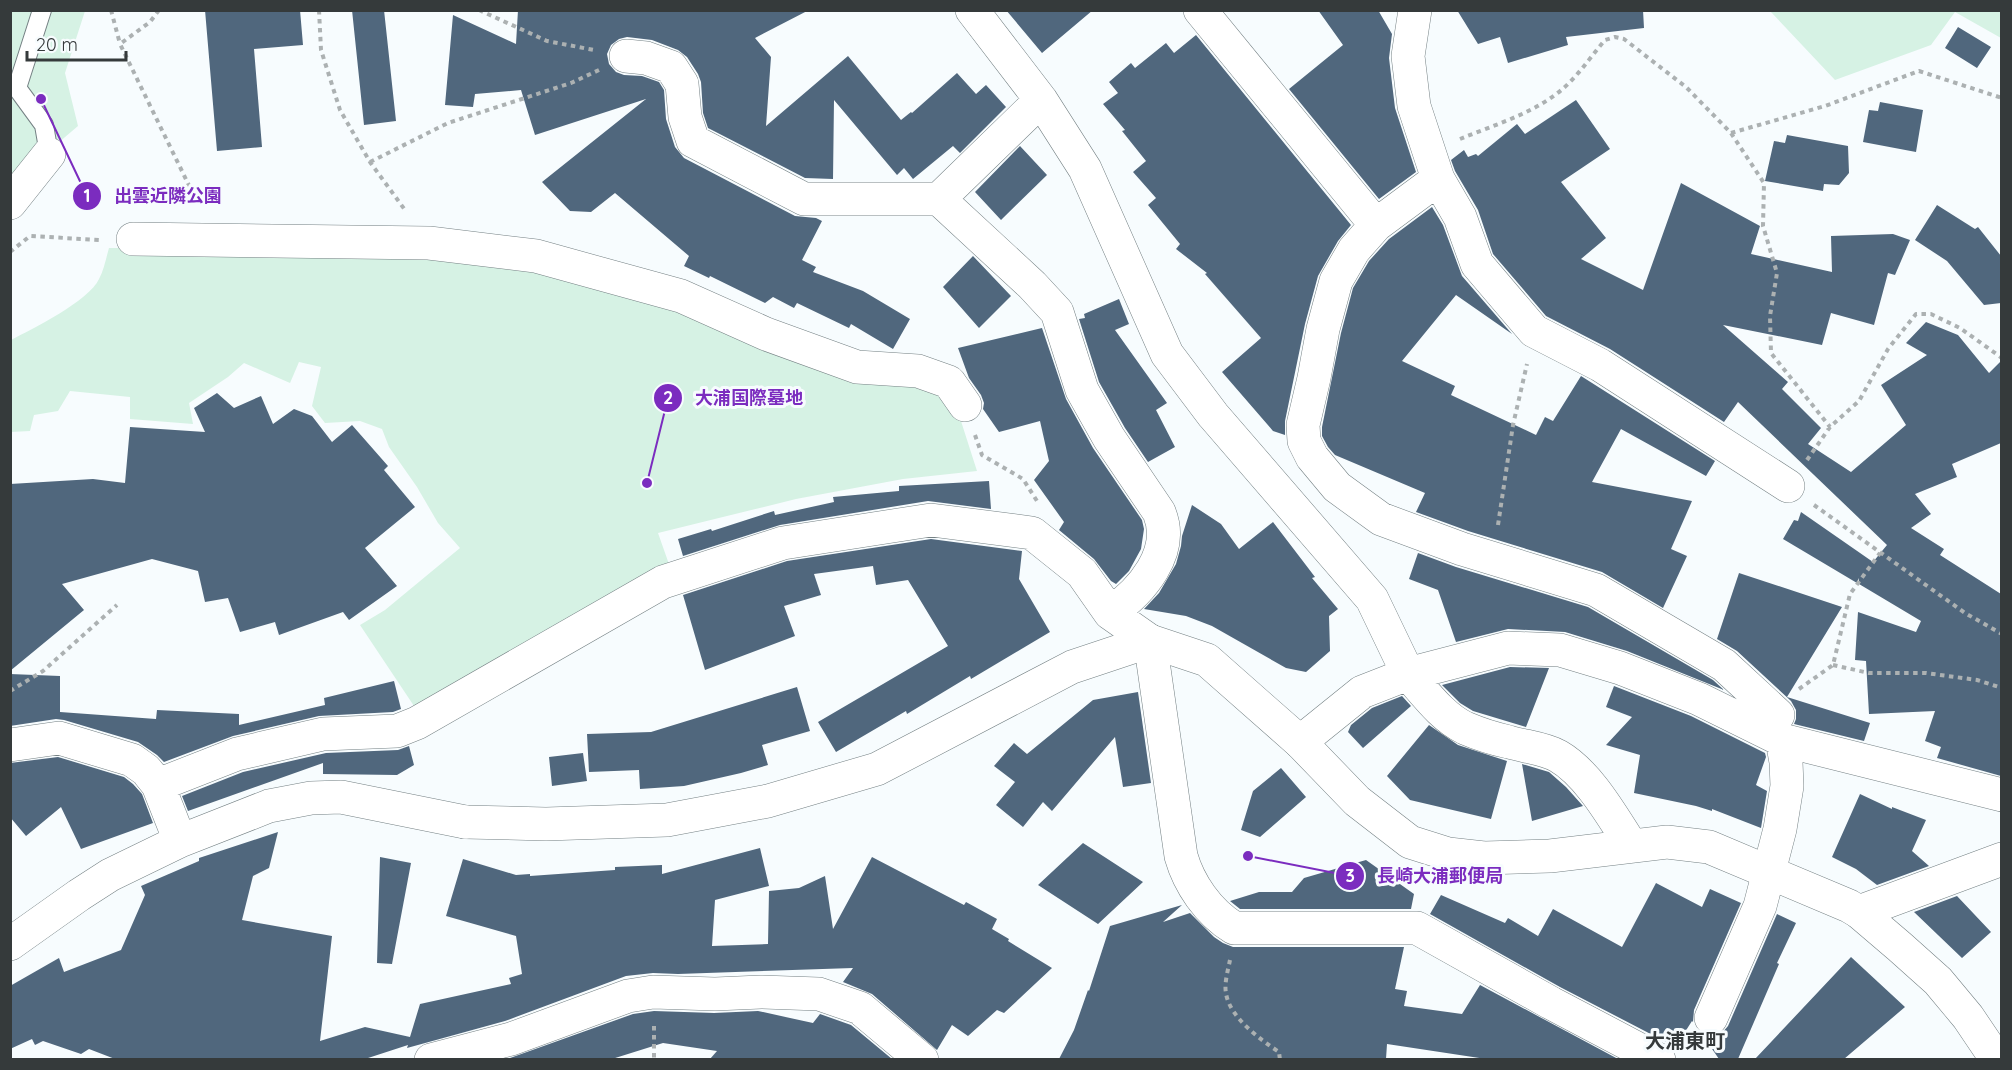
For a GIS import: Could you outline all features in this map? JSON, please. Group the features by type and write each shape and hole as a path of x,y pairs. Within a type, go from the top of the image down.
{"street":[{"path":"972,10 1041,100 1086,170 1167,354 1213,415 1372,599 1408,674 1446,714 1464,727 1509,742 1537,748 1559,757 1581,775 1601,799 1631,845"},
{"path":"1200,10 1376,225"},
{"path":"1415,10 1408,56 1414,106 1433,165 1460,217 1478,264 1534,331 1600,365 1788,486"},
{"path":"626,56 646,58 671,67 682,84 685,117 693,141 804,199 939,199 1032,285 1057,312 1082,390 1109,438 1159,512 1164,524 1164,537 1147,581 1129,600 1110,613"},
{"path":"939,199 1041,100"},
{"path":"10,202 49,154"},
{"path":"1433,165 1354,250 1336,281 1323,329 1303,425 1304,441 1312,457 1337,488 1381,519 1493,558 1596,590 1724,665 1780,727 1786,762 1787,786 1780,829 1760,906 1711,1018"},
{"path":"134,239 429,243 536,256 681,296 766,334 857,367 918,371 949,382 965,405"},
{"path":"1271,481 1312,457"},
{"path":"158,785 237,754 323,734 397,731 417,723 663,582 783,543 931,520 1032,533 1082,573 1110,613 1150,641 1207,660 1300,741 1357,801 1410,842 1448,854 1484,858 1550,856 1667,842 1709,847 1768,870 1859,912 1938,981 1968,1017 1997,1059"},
{"path":"10,944 102,880 180,841 269,806 311,798 341,797 465,822 546,824 667,820 768,801 877,769 1072,667 1150,641"},
{"path":"1150,641 1181,856 1187,876 1202,899 1224,922 1234,928 1417,928 1551,1003 1659,1059"},
{"path":"1300,741 1362,692 1408,674 1508,648 1560,650 1620,668 1780,727 2001,795"},
{"path":"10,745 59,738 132,759 146,770 158,785 180,841"},
{"path":"1859,912 2001,859"},
{"path":"431,1059 511,1039 627,996 653,992 819,994 860,1008 922,1059"}],"lane":[{"path":"42,10 14,84 44,125 49,154"}],"path":[{"path":"111,10 120,44 216,239"},
{"path":"120,44 150,22 159,10"},
{"path":"319,10 321,50 340,110 370,162 429,243"},
{"path":"479,10 547,41 626,56"},
{"path":"1433,165 1508,120 1539,105 1568,84 1605,40 1615,37 1624,39 1686,87 1731,133 1764,183 1763,226 1777,273 1770,316 1771,353 1830,427"},
{"path":"370,162 448,123 571,83 626,56"},
{"path":"1731,133 1825,106 1919,71 2001,98"},
{"path":"10,252 30,236 84,240 134,239"},
{"path":"2001,358 1950,323 1931,314 1916,314 1888,349 1859,401 1830,427 1788,486 1965,613 2001,634"},
{"path":"1493,558 1513,425 1534,331"},
{"path":"982,455 1023,479"},
{"path":"1780,727 1801,687 1833,665 1850,594 1880,553"},
{"path":"10,691 43,671 117,605"},
{"path":"1833,665 1869,673 1926,673 1977,680 2001,688"},
{"path":"1234,928 1226,994 1234,1012 1258,1038 1279,1052 1280,1059"}],"green space":[{"path":"11,11 85,11 65,73 78,126 11,183"},
{"path":"1770,11 2001,11 2001,38 1955,12 1931,45 1835,80"},
{"path":"109,248 319,248 527,261 925,380 960,418 977,471 903,479 796,499 658,533 670,567 418,712 360,625 385,610 460,548 438,523 417,487 389,447 382,429 360,421 325,423 312,406 321,367 299,362 290,383 244,363 228,377 189,403 193,424 130,419 130,397 70,391 58,411 34,415 30,431 11,432 11,340 59,314 84,296 99,279"}],"building":[{"path":"205,10 300,10 303,45 254,49 262,147 217,151"},
{"path":"352,10 384,10 396,121 364,125"},
{"path":"518,10 809,10 755,38 771,57 766,126 848,56 901,120 957,73 976,94 986,85 1006,107 960,153 953,146 913,179 904,168 897,175 834,100 833,179 805,178 708,128 703,113 701,82 698,74 687,57 678,50 652,40 627,37 611,45 607,54 609,64 616,72 642,76 659,82 664,90 666,119 675,147 684,158 795,216 816,218 822,221 802,260 816,267 813,272 863,291 910,319 893,349 851,324 849,328 797,303 794,308 773,297 765,303 684,266 689,256 615,193 591,212 570,211 542,182 646,99 535,135 521,90 475,94 473,107 445,105 453,15 516,44"},
{"path":"1006,10 1093,10 1042,53"},
{"path":"1318,10 1378,10 1392,34 1389,58 1395,108 1416,172 1379,199 1289,89 1343,45"},
{"path":"1457,10 1643,10 1644,28 1566,37 1568,45 1508,63 1500,37 1478,44"},
{"path":"1958,27 1991,47 1977,68 1945,48"},
{"path":"1196,35 1351,225 1338,241 1318,276 1305,324 1285,421 1285,435 1273,431 1222,372 1261,338 1205,274 1207,273 1176,249 1180,244 1148,205 1156,198 1133,172 1146,161 1122,131 1125,130 1103,104 1118,93 1109,82 1131,63 1135,68 1166,43 1174,53"},
{"path":"1576,100 1610,149 1561,182 1606,238 1581,259 1643,290 1681,183 1760,226 1751,254 1832,272 1831,236 1893,234 1910,240 1895,275 1888,273 1874,325 1831,313 1822,345 1723,325 1788,382 1782,389 1821,428 1808,444 1851,472 1906,425 1881,385 1927,355 1906,343 1926,322 1958,335 1989,373 2001,361 2001,443 1952,464 1957,477 1915,494 1931,514 1911,528 1944,549 1940,555 2001,594 2001,776 1937,758 1941,747 1925,741 1935,711 1869,714 1866,661 1855,660 1858,612 1916,632 1921,621 1859,584 1859,578 1857,583 1783,539 1794,520 1798,521 1801,512 1873,562 1887,545 1738,402 1724,422 1610,349 1546,316 1493,254 1478,210 1451,160 1464,150 1468,157 1476,154 1478,156 1517,124 1525,134"},
{"path":"1880,102 1923,110 1916,152 1863,142 1869,110 1878,111"},
{"path":"1787,135 1848,146 1849,173 1839,185 1824,184 1823,191 1765,181 1774,141 1785,143"},
{"path":"1020,146 1047,175 1001,220 975,192"},
{"path":"1937,205 1975,229 1978,227 2001,256 2001,303 1984,305 1947,261 1915,240"},
{"path":"1432,207 1443,225 1462,276 1512,334 1456,295 1402,361 1455,386 1451,395 1536,435 1545,417 1553,421 1581,376 1715,461 1706,476 1621,429 1592,482 1692,501 1671,549 1687,556 1663,608 1602,572 1468,531 1416,512 1425,493 1335,455 1328,447 1322,436 1322,427 1341,333 1353,288 1369,261 1389,239"},
{"path":"973,256 1011,296 979,328 943,287"},
{"path":"1119,299 1129,324 1115,330 1167,403 1156,410 1175,447 1148,462 1125,428 1099,382 1079,319 1085,318 1084,314"},
{"path":"1042,328 1066,399 1093,448 1142,520 1144,529 1141,549 1129,571 1116,584 1094,559 1059,530 1064,522 1034,480 1049,461 1040,421 999,432 983,409 984,403 981,395 969,378 958,348"},
{"path":"217,393 234,408 261,396 273,424 294,409 312,416 332,442 352,425 388,466 384,470 415,507 365,548 397,586 349,620 343,612 279,635 275,622 240,632 228,598 205,602 198,571 152,559 62,584 84,610 10,671 10,484 93,479 125,483 130,427 205,432 194,408"},
{"path":"989,481 991,509 928,501 780,525 683,556 678,539 711,529 712,531 774,511 775,515 834,502 833,497 899,491 899,486"},
{"path":"1192,505 1221,524 1239,549 1273,522 1315,577 1312,578 1338,609 1329,616 1330,651 1306,672 1286,668 1212,626 1186,616 1144,609 1159,593 1176,564"},
{"path":"931,539 1022,551 1019,579 1050,632 971,679 970,676 907,714 906,711 836,752 818,722 948,646 908,580 876,585 873,566 814,574 821,595 784,606 795,636 705,670 683,595 787,561"},
{"path":"1418,553 1456,567 1588,607 1713,680 1724,690 1627,651 1565,632 1508,629 1456,642 1438,590 1409,579"},
{"path":"1739,573 1842,607 1787,697 1870,723 1864,741 1794,724 1796,710 1791,701 1737,651 1717,639"},
{"path":"1510,667 1549,668 1526,727 1473,711 1460,703 1442,685"},
{"path":"10,674 60,676 60,712 156,719 157,710 239,714 239,725 325,705 324,698 394,681 401,709 393,712 319,716 233,736 164,762 138,742 64,720 56,719 10,726"},
{"path":"1614,686 1691,716 1765,753 1766,757 1756,785 1767,791 1761,828 1712,809 1712,811 1634,793 1640,755 1606,745 1632,717 1606,707"},
{"path":"797,687 810,731 762,745 768,765 684,786 640,789 639,770 589,772 587,734 651,732"},
{"path":"1138,692 1151,783 1123,787 1115,737 1052,811 1043,802 1023,827 996,805 1015,782 994,766 1014,743 1027,754 1093,700"},
{"path":"1402,696 1411,706 1363,748 1348,732 1351,725 1372,708"},
{"path":"1429,725 1458,745 1507,761 1491,819 1410,800 1387,776"},
{"path":"409,746 414,765 397,775 323,774 323,763 188,811 182,796 243,772 326,753 398,750"},
{"path":"583,753 587,781 552,786 549,757"},
{"path":"58,757 124,777 142,794 153,823 81,849 61,807 26,836 10,817 10,763"},
{"path":"1522,764 1549,772 1583,806 1532,821"},
{"path":"1281,768 1306,797 1260,837 1241,830 1253,791"},
{"path":"1860,794 1892,809 1892,807 1926,820 1912,851 1929,866 1877,885 1856,869 1832,857"},
{"path":"278,832 269,868 253,876 242,920 332,936 320,1041 365,1027 410,1037 420,1004 511,984 509,978 522,974 516,936 446,916 463,859 516,875 530,874 530,876 615,870 615,867 662,865 662,874 760,848 769,886 715,900 712,946 768,944 769,891 799,888 825,876 833,929 872,857 964,905 966,902 997,919 992,929 1052,968 1004,1013 997,1010 968,1036 952,1025 937,1050 872,994 843,982 853,968 653,973 626,976 505,1021 407,1048 408,1045 365,1059 115,1059 89,1049 81,1054 43,1041 35,1045 32,1039 10,1049 10,986 59,958 64,972 121,950 145,895 141,886 199,861 199,858"},
{"path":"1083,843 1143,882 1098,924 1038,885"},
{"path":"380,857 411,863 392,964 377,963"},
{"path":"1366,860 1414,894 1411,909 1240,909 1230,901 1259,892 1292,892 1304,878"},
{"path":"1656,883 1702,907 1710,889 1741,903 1694,1010 1693,1022 1674,1049 1668,1043 1560,987 1430,914 1441,895 1505,923 1508,918 1538,936 1553,909 1622,947"},
{"path":"1957,896 1991,932 1962,958 1914,912"},
{"path":"1182,905 1163,922 1190,913 1214,937 1233,947 1404,947 1395,989 1407,991 1404,1006 1462,1014 1480,985 1618,1059 1486,1059 1387,1044 1386,1059 1059,1059 1074,1030 1089,991 1110,926"},
{"path":"1777,914 1796,923 1738,1059 1719,1059 1701,1033 1714,1036 1722,1033 1728,1026"},
{"path":"1851,957 1905,1007 1844,1059 1755,1059"},
{"path":"654,1011 714,1013 758,1011 813,1023 820,1014 851,1025 892,1059 710,1059 717,1051 663,1043 612,1059 507,1059 633,1014"}],"place":[{"name":"出雲近隣公園","path":"41,99"},
{"name":"大浦国際墓地","path":"647,483"},
{"name":"長崎大浦郵便局","path":"1248,856"}],"district":[{"name":"大浦東町","path":"1685,1040"}]}
